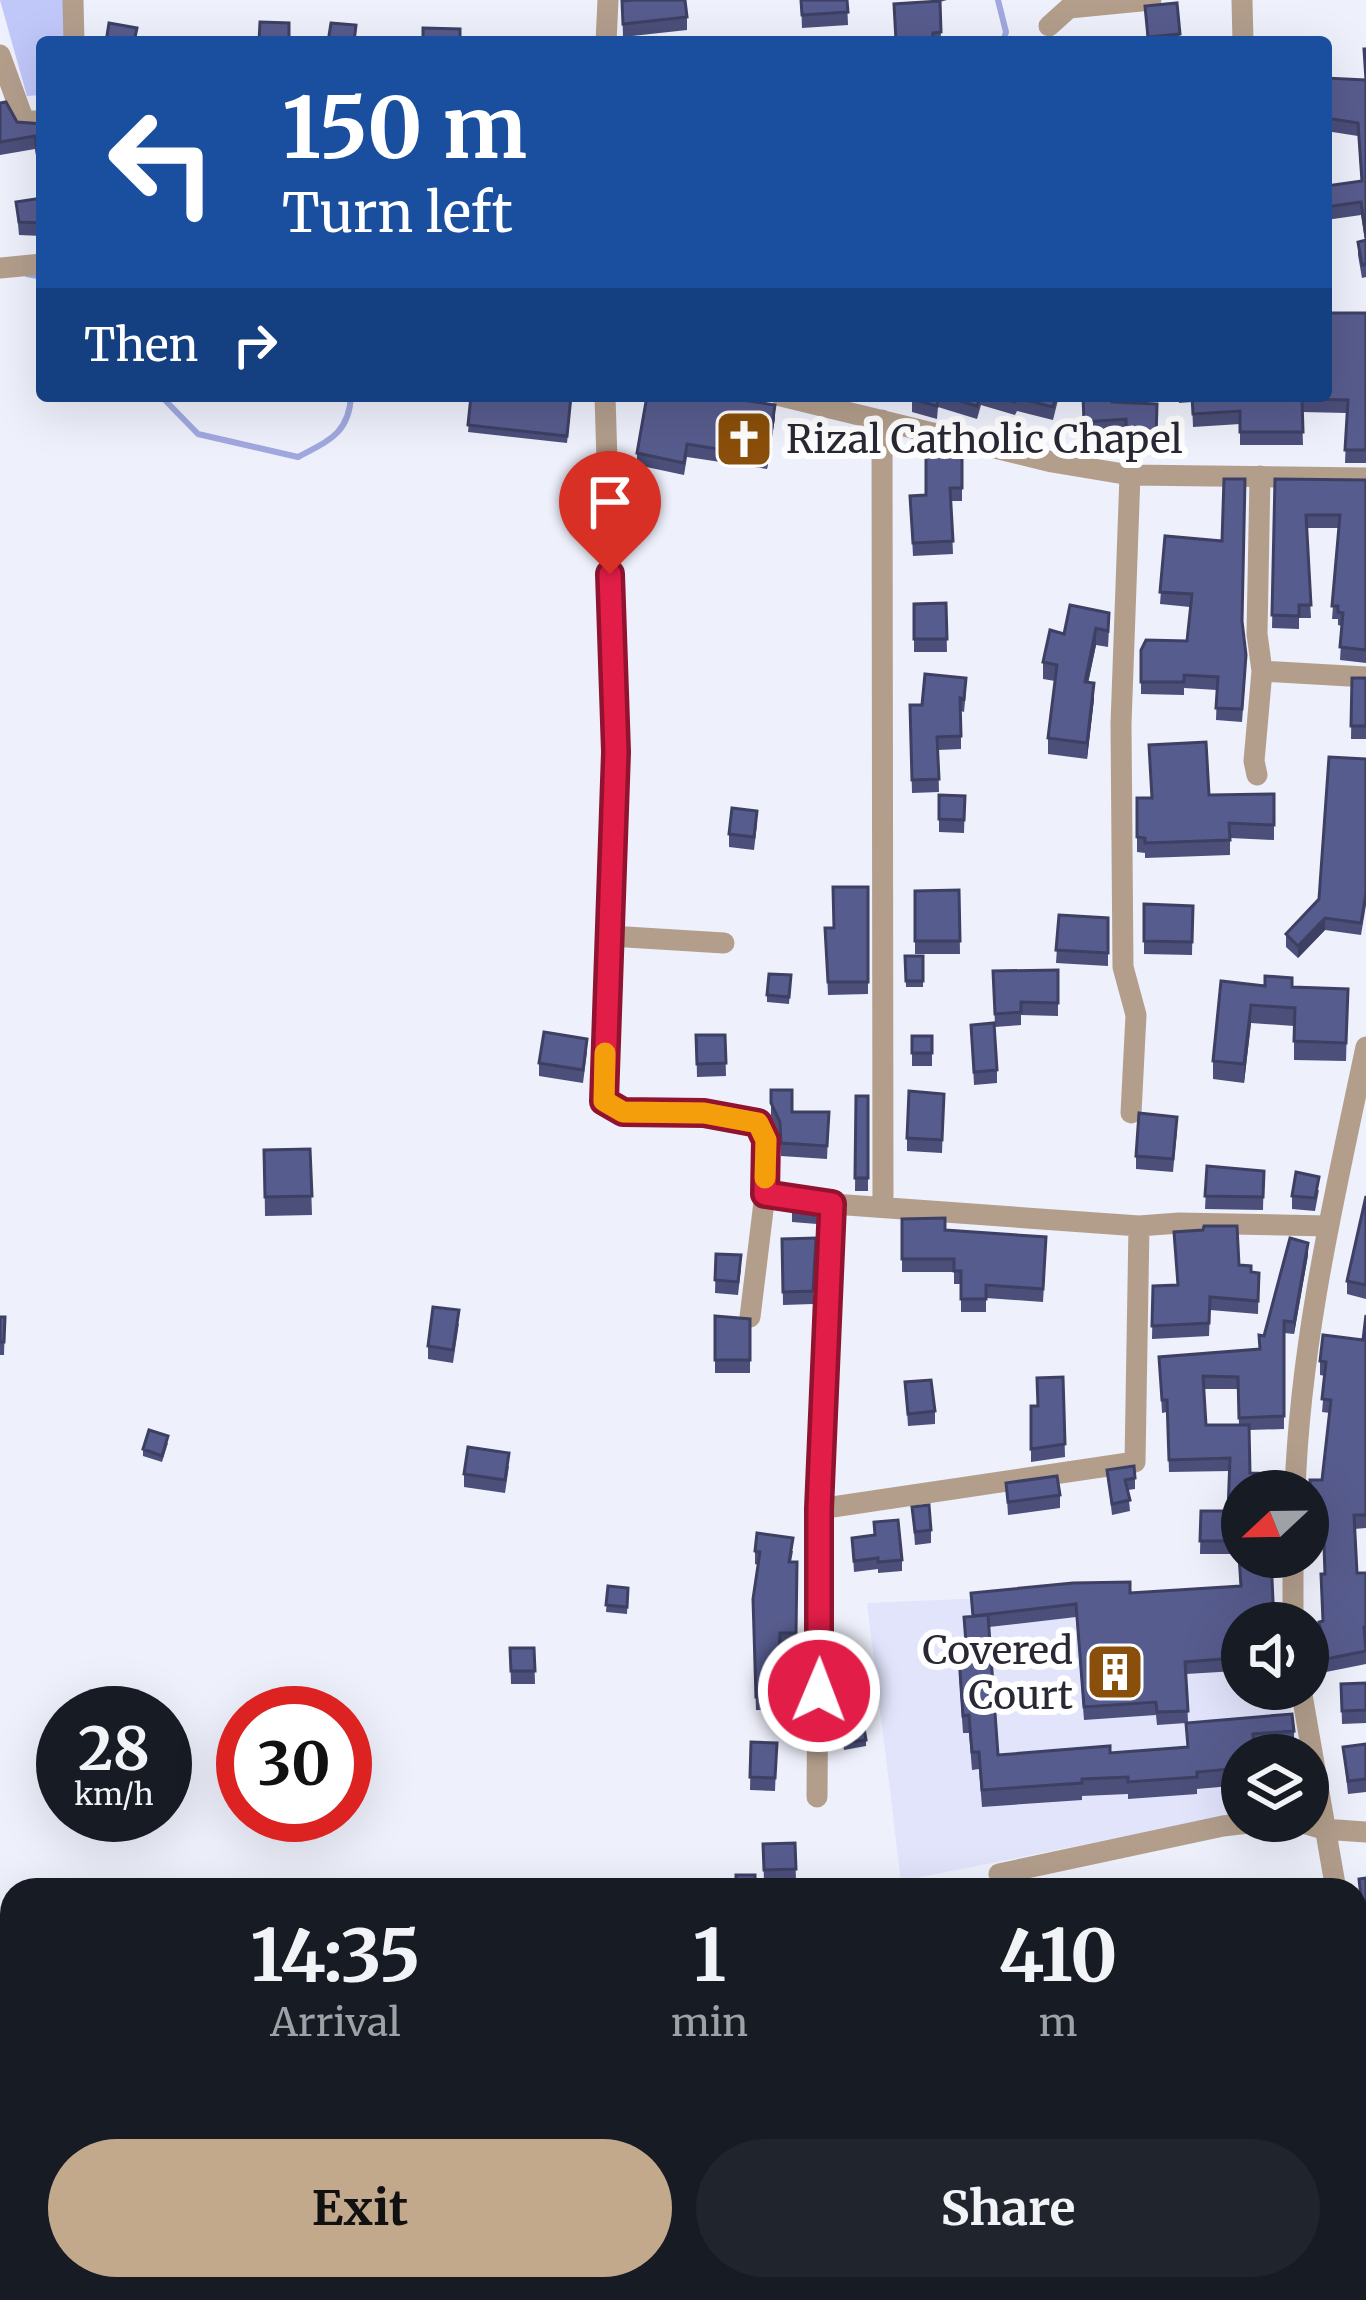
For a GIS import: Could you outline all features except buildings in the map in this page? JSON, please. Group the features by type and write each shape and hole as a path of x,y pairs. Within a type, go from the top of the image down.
{"street":[{"path":"73,0 74,36"},
{"path":"606,36 608,0"},
{"path":"1049,26 1069,8 1151,0"},
{"path":"1242,0 1243,36"},
{"path":"0,55 24,121 36,121"},
{"path":"0,268 36,265"},
{"path":"605,402 616,752 604,1101 623,1112 704,1113 758,1123 766,1140 765,1194 750,1317"},
{"path":"806,402 1052,462 1130,475 1366,478"},
{"path":"882,420 883,1205"},
{"path":"1130,475 1121,724 1123,967 1136,1016 1131,1113"},
{"path":"1257,775 1254,761 1262,671 1257,634 1260,476"},
{"path":"1262,671 1366,677"},
{"path":"610,936 724,943"},
{"path":"1296,1470 1328,1226 1360,1109 1366,1047"},
{"path":"765,1194 832,1204 1139,1226 1179,1222 1328,1226"},
{"path":"817,1797 819,1509 832,1204"},
{"path":"819,1509 1136,1462 1139,1226"},
{"path":"999,1874 1221,1826"},
{"path":"1329,1829 1366,1832"},
{"path":"1325,1842 1333,1878"}],"shaded area":[{"path":"0,0 70,0 69,36 36,36 36,95 27,96"},
{"path":"1236,1588 1237,1602 1221,1602 1221,1710 1291,1710 1295,1734 1221,1734 1221,1817 901,1878 867,1603"}],"waterway":[{"path":"998,0 1005,36"},
{"path":"27,274 36,276"},
{"path":"167,402 198,434 298,457 341,428 350,402"}],"slow traffic":[{"path":"605,1053 604,1101 623,1112 704,1113 758,1123 766,1140 765,1178"}],"place":[{"name":"Rizal Catholic Chapel","path":"744,439"},
{"name":"Covered Court","path":"1115,1672"}],"route":[{"path":"610,574 616,752 604,1101 623,1112 704,1113 758,1123 766,1140 765,1194 832,1204 819,1509 819,1691"}]}
